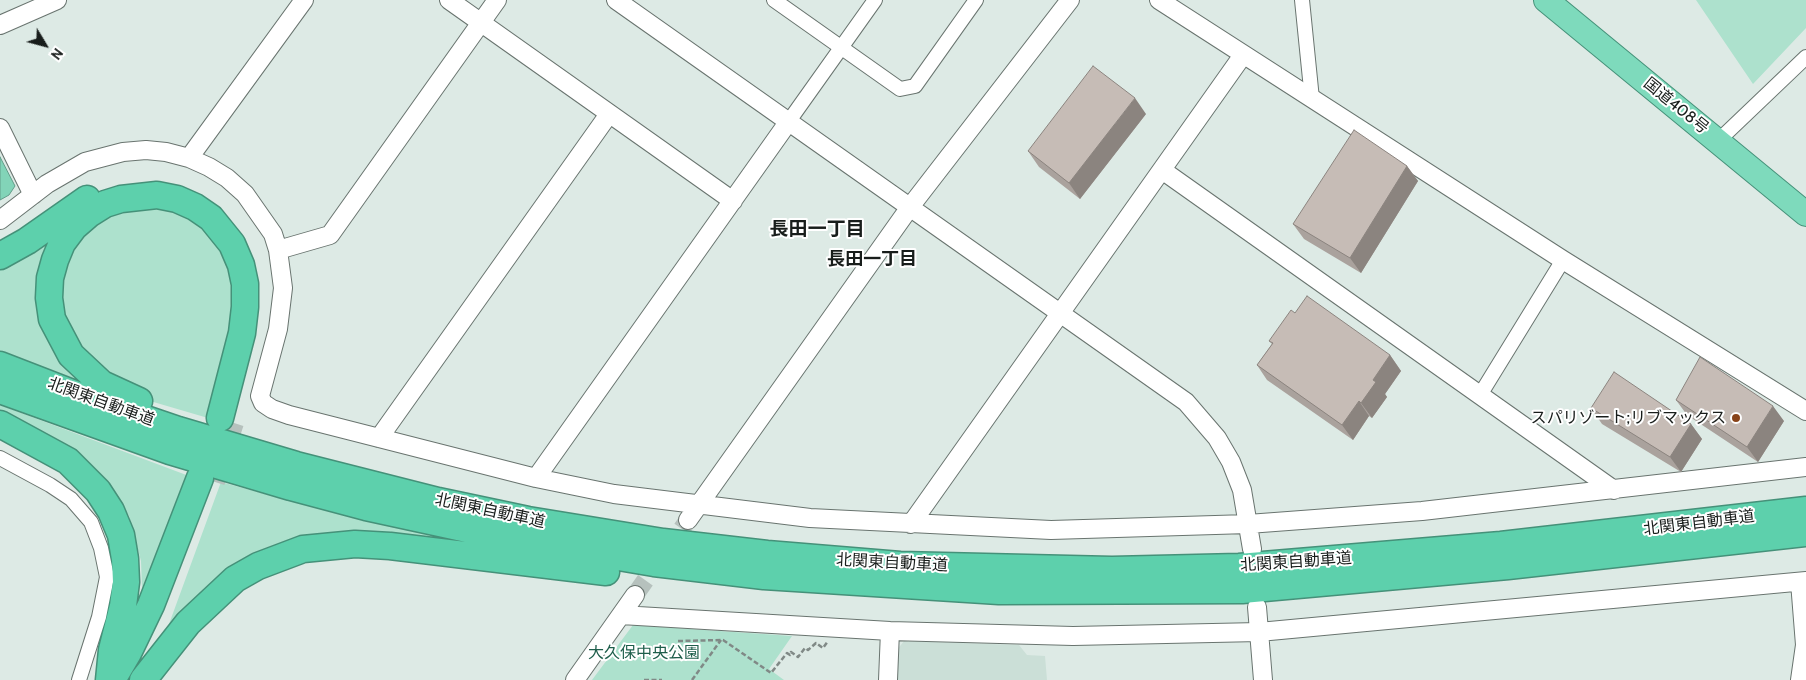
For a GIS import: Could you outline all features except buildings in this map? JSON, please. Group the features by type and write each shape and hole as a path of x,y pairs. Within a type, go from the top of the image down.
{"highway":[{"name":"国道408号","path":"1546,0 1806,214"},
{"path":"0,256 27,240 80,203 117,186 155,182 189,190 207,200 237,228 248,246 258,286 259,305 254,329 226,420 245,307 241,265 232,244 210,218 196,207 177,199 157,195 139,195 105,204 89,214 70,232 55,260 50,278 49,298 52,319 70,355 102,384 183,419 301,456 373,473 438,501"},
{"name":"北関東自動車道","path":"0,365 93,401 178,430 296,466 438,501 528,520 663,542 767,554 900,565 1112,570 1239,567 1501,546 1806,510"},
{"name":"北関東自動車道","path":"0,390 170,451 291,487 433,522 518,540 654,563 764,576 896,587 998,592 1242,590 1489,568 1806,533"},
{"path":"0,424 68,462 98,491 111,511 120,535 125,559 126,582 123,606 112,650 110,680"},
{"path":"110,680 128,653 206,480 186,551 140,659 134,680"},
{"path":"143,680 188,623 235,579 280,556 303,549 328,545 390,546 648,577 762,586 896,587"}],"street":[{"path":"0,25 57,0"},
{"path":"189,158 304,0"},
{"path":"449,0 733,201"},
{"path":"278,250 330,235 497,0"},
{"path":"616,0 1172,391 1203,420 1231,462 1242,490 1252,549"},
{"path":"536,478 874,0"},
{"path":"778,1 900,89 915,86 976,0"},
{"path":"688,520 910,207 1070,0"},
{"path":"1159,0 1563,260 1806,411"},
{"path":"1302,0 1312,99"},
{"path":"911,524 1242,54"},
{"path":"1718,141 1806,57"},
{"path":"379,438 609,114"},
{"path":"0,128 33,195"},
{"path":"0,220 47,184 85,162 123,152 146,150 189,158 227,178 245,194 273,234 278,250 283,288 278,329 260,396 263,403 280,412 379,438 536,478 614,494 700,503 810,518 1051,530 1248,524 1422,511 1806,467"},
{"path":"1162,170 1614,490"},
{"path":"1480,395 1563,260"},
{"path":"0,458 50,485 71,500 91,522 101,548 107,577 99,617 79,680"},
{"path":"621,615 890,631 1073,636 1259,632 1803,582 1805,645 1800,680"},
{"path":"575,680 635,595"},
{"path":"1257,607 1263,680"},
{"path":"888,680 890,631"}],"path":[{"path":"678,641 721,640 772,674 786,653 790,655 791,652 798,657 805,648 808,650 816,643 823,648 828,641 832,643 838,634 838,628"},
{"path":"692,680 721,640"},
{"path":"644,680 662,680"}],"shaded area":[{"path":"0,157 15,186 9,195 0,200"},
{"path":"904,641 1019,645 1027,655 1045,656 1047,680 897,680 897,650"}],"green space":[{"path":"1696,0 1806,0 1806,28 1753,84"},
{"path":"152,205 192,217 211,232 234,271 233,329 208,418 150,401 113,383 68,337 57,293 70,250 85,232 102,218 128,208"},
{"path":"60,224 41,278 79,377 76,382 0,353 0,265"},
{"path":"0,405 189,476 142,588 141,561 129,516 102,476 63,445 0,412"},
{"path":"221,482 353,518 492,547 306,540 165,635"},
{"name":"大久保中央公園","path":"633,625 792,636 769,669 784,680 592,680"}],"tunnel":[{"path":"212,481 231,422"},
{"path":"635,595 688,520"}],"place":[{"name":"スパリゾート;リブマックス","path":"1736,418"}],"district":[{"name":"長田一丁目","path":"817,229"},
{"name":"長田一丁目","path":"872,260"}]}
